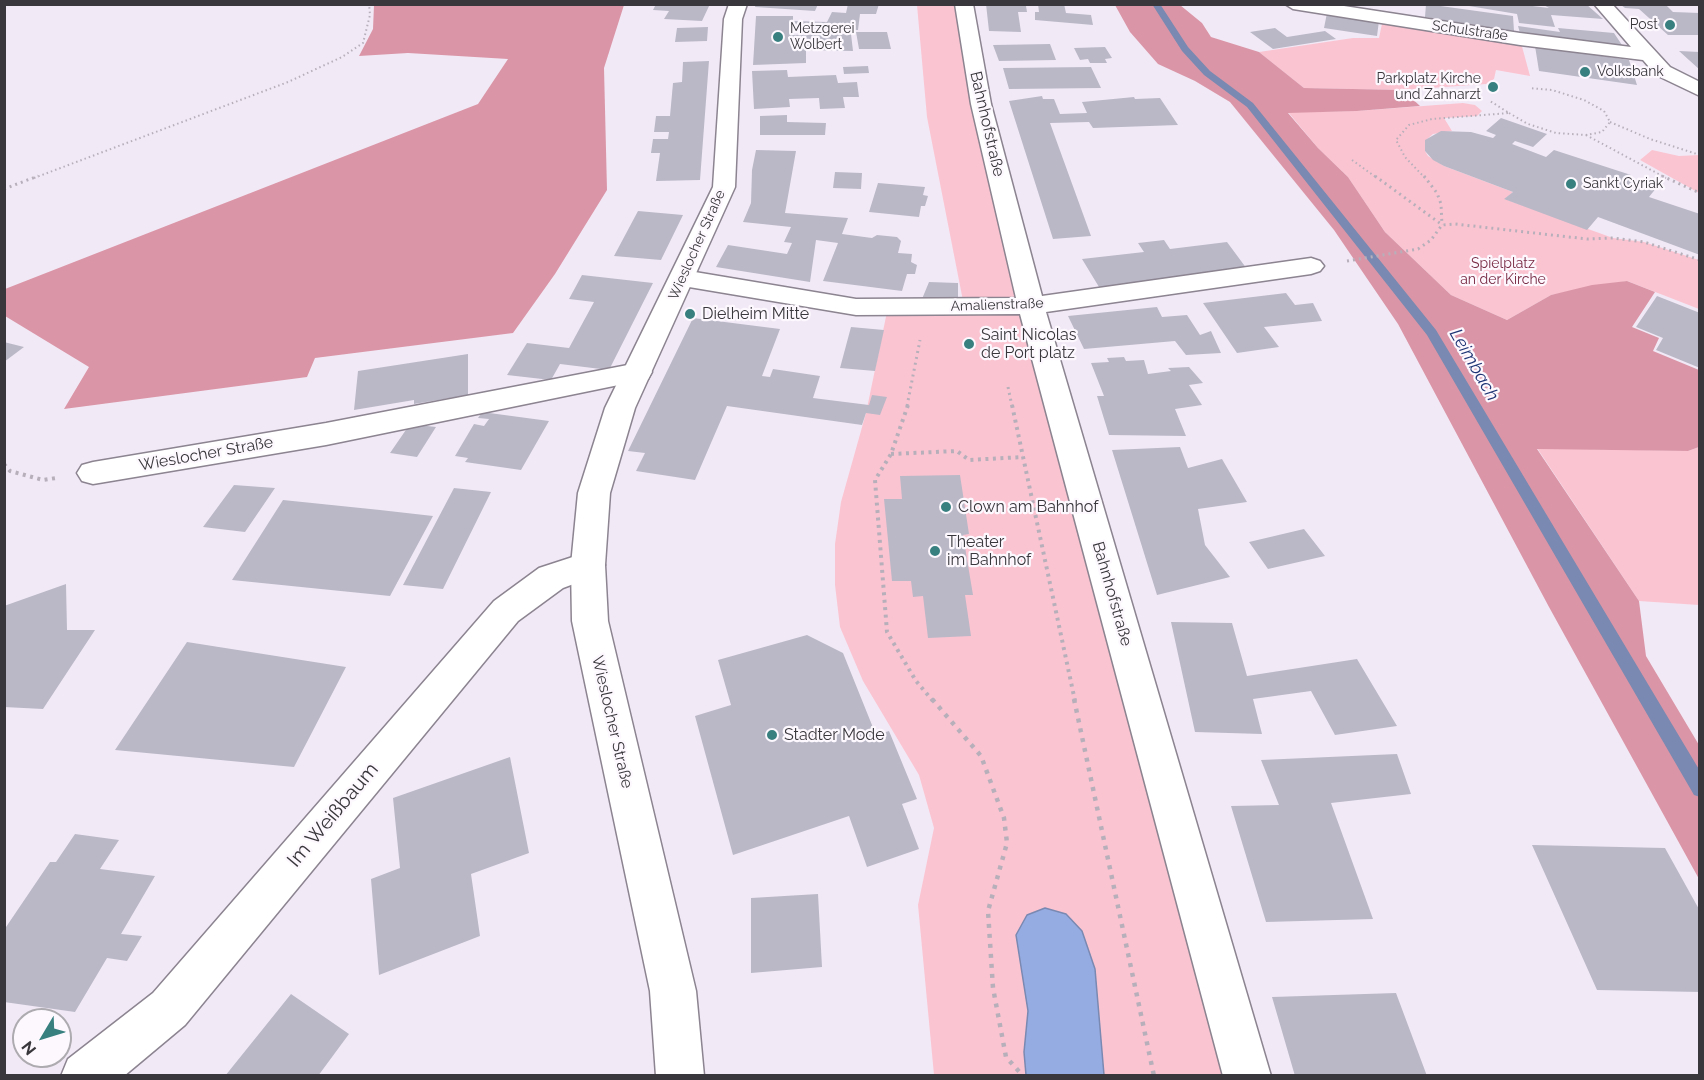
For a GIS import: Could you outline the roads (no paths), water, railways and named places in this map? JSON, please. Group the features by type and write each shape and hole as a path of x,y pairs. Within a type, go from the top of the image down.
{"street":[{"name":"Wieslocher Straße","path":"680,1076 673,991 590,621 588,565 594,493 620,408 724,187 734,19 738,4"},
{"name":"Bahnhofstraße","path":"964,4 981,104 1031,306 1247,1076"},
{"name":"Schulstraße","path":"1293,4 1520,39 1647,55"},
{"path":"1602,4 1663,71 1700,90"},
{"name":"Amalienstraße","path":"683,278 856,307 1031,306 1311,266"},
{"name":"Wieslocher Straße","path":"93,473 326,434 638,372"},
{"name":"Im Weißbaum","path":"85,1076 169,1009 506,611 551,578 588,565"}],"water":[{"path":"1045,908 1066,914 1082,931 1095,969 1104,1075 1026,1075 1024,1052 1028,1011 1016,935 1027,915"}],"waterway":[{"name":"Leimbach","path":"1156,4 1185,49 1207,73 1250,105 1432,333 1700,789"}],"place":[{"name":"Post","path":"1670,25"},
{"name":"Metzgerei Wolbert","path":"778,37"},
{"name":"Volksbank","path":"1585,72"},
{"name":"Parkplatz Kirche und Zahnarzt","path":"1493,87"},
{"name":"Sankt Cyriak","path":"1571,184"},
{"name":"Dielheim Mitte","path":"690,314"},
{"name":"Saint Nicolas de Port platz","path":"969,344"},
{"name":"Clown am Bahnhof","path":"946,507"},
{"name":"Theater im Bahnhof","path":"935,551"},
{"name":"Stadter Mode","path":"772,735"}],"park label":[{"name":"Spielplatz an der Kirche","path":"1503,272"}]}
